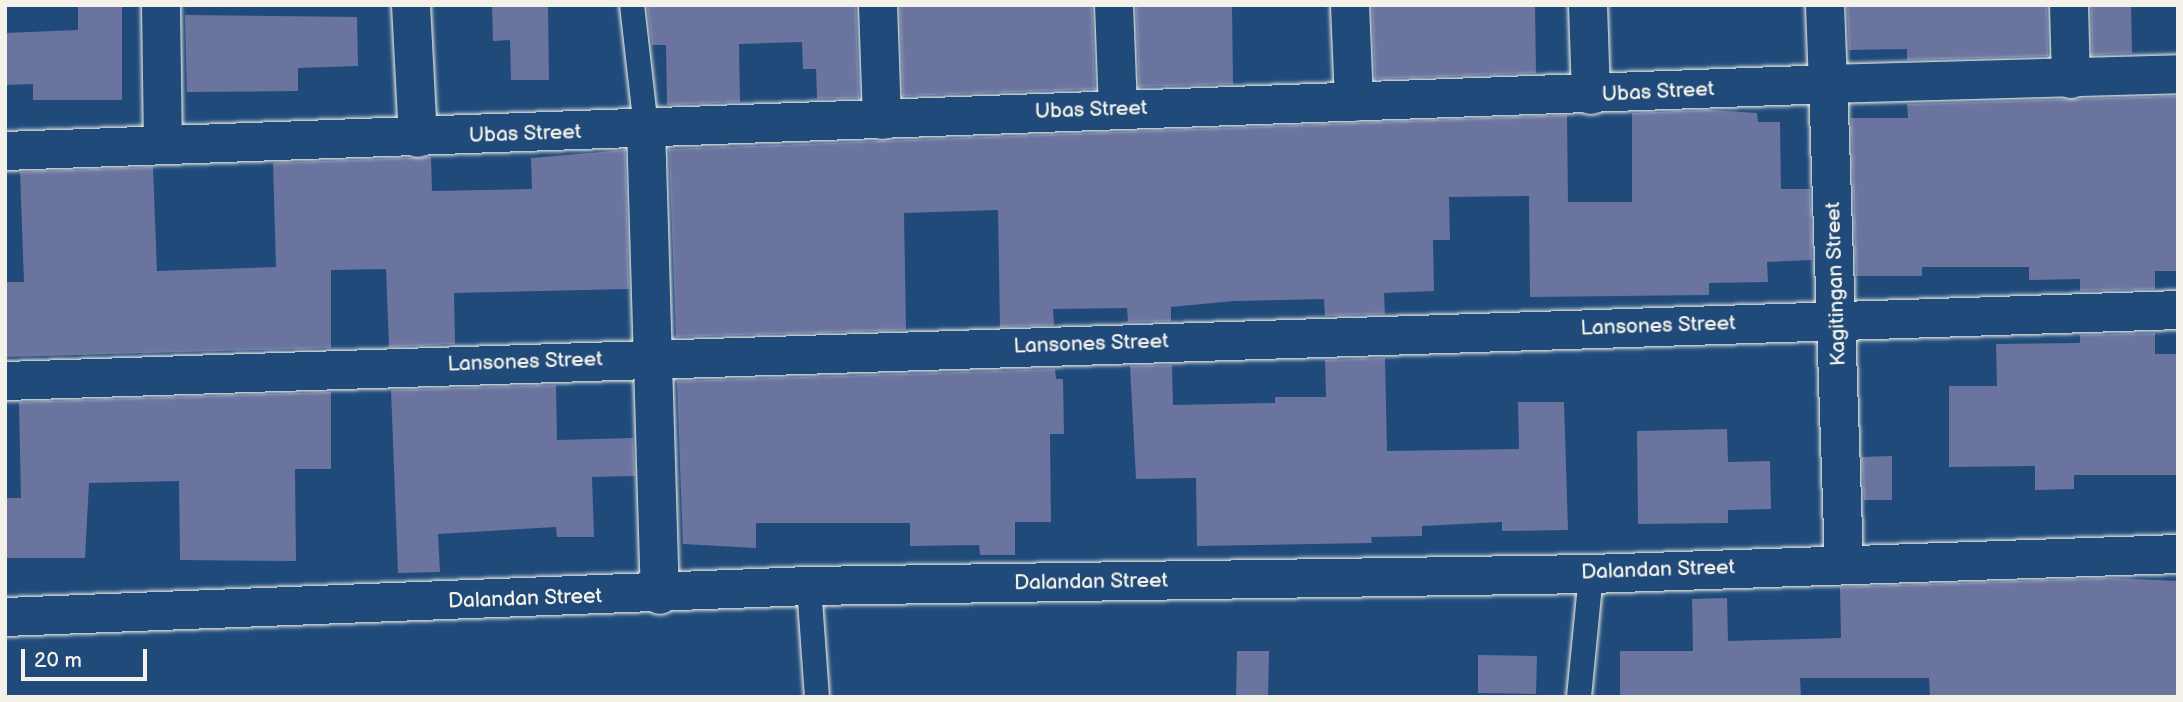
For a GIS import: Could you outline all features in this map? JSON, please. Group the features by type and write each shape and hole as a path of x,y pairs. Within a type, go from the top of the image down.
{"street":[{"path":"161,5 163,143"},
{"path":"411,5 418,138"},
{"path":"878,5 882,120"},
{"path":"1114,5 1118,108"},
{"path":"1350,5 1354,102"},
{"path":"1588,5 1591,96"},
{"name":"Kagitingan Street","path":"1825,5 1838,320 1844,562"},
{"path":"2069,5 2071,79"},
{"name":"Ubas Street","path":"5,151 163,143 418,138 1118,108 1591,96 1828,84 2178,74"},
{"path":"646,127 649,358 660,595"},
{"name":"Lansones Street","path":"5,381 2178,310"},
{"name":"Dalandan Street","path":"5,617 660,595 809,586 1591,574 1844,562 2178,554"}],"lane":[{"path":"632,5 646,127"},
{"path":"1579,697 1591,574"},
{"path":"809,586 817,697"}],"building":[{"path":"78,5 122,5 122,100 33,100 33,84 5,85 5,33 78,30"},
{"path":"492,5 548,5 549,80 511,80 510,40 493,41"},
{"path":"647,5 856,5 859,98 817,99 816,69 803,69 802,42 739,44 740,102 667,105 666,45 652,45"},
{"path":"900,5 1092,5 1095,89 903,96"},
{"path":"1136,5 1232,5 1233,84 1139,87"},
{"path":"1372,5 1535,5 1536,73 1375,79"},
{"path":"1847,5 2047,5 2048,56 1907,60 1907,49 1849,50"},
{"path":"2091,5 2131,5 2132,53 2092,55"},
{"path":"185,15 357,17 358,66 298,68 298,91 187,92"},
{"path":"2178,96 2178,271 2155,271 2155,289 2080,291 2080,279 2029,280 2029,267 1922,267 1922,276 1856,276 1851,118 1908,118 1907,104"},
{"path":"1711,110 1757,113 1758,122 1780,122 1781,189 1810,189 1812,260 1767,262 1768,282 1709,283 1709,295 1530,297 1529,196 1449,197 1450,240 1433,240 1434,291 1384,293 1385,314 1325,316 1324,299 1234,301 1171,307 1171,321 1128,322 1127,308 1053,309 1054,325 1000,327 998,210 904,213 906,330 676,337 669,149 1567,115 1568,202 1632,202 1632,113"},
{"path":"625,150 629,289 454,293 455,344 389,347 386,269 331,270 331,348 5,357 5,282 24,282 20,172 153,167 157,271 276,267 273,163 431,157 432,191 532,189 531,158"},
{"path":"2155,333 2155,354 2178,354 2178,475 2074,475 2074,489 2035,490 2035,466 1949,467 1949,386 1997,386 1996,344 2080,343 2080,335"},
{"path":"1385,358 1387,451 1519,449 1518,402 1564,402 1568,530 1502,531 1502,522 1422,526 1422,536 1371,537 1372,543 1197,546 1196,478 1136,479 1130,366 1172,365 1173,405 1275,403 1275,397 1326,397 1325,360"},
{"path":"1055,369 1056,379 1063,379 1064,434 1050,434 1051,522 1015,522 1015,555 980,555 979,545 910,546 910,523 756,523 756,548 683,544 677,381"},
{"path":"556,385 557,440 633,438 635,476 592,477 594,537 557,537 556,527 438,534 440,572 398,573 391,390"},
{"path":"331,392 331,469 295,469 296,561 180,560 179,481 89,483 85,558 5,558 5,498 21,498 19,402"},
{"path":"1727,429 1728,462 1770,461 1771,509 1728,510 1728,523 1638,524 1637,431"},
{"path":"1892,456 1892,500 1864,500 1862,457"},
{"path":"2111,578 2178,581 2176,697 1930,697 1929,678 1800,678 1801,697 1620,697 1620,651 1693,651 1692,599 1727,598 1728,641 1841,638 1840,587"},
{"path":"1237,651 1269,651 1268,697 1236,697"},
{"path":"1478,655 1537,656 1536,694 1478,693"}]}
